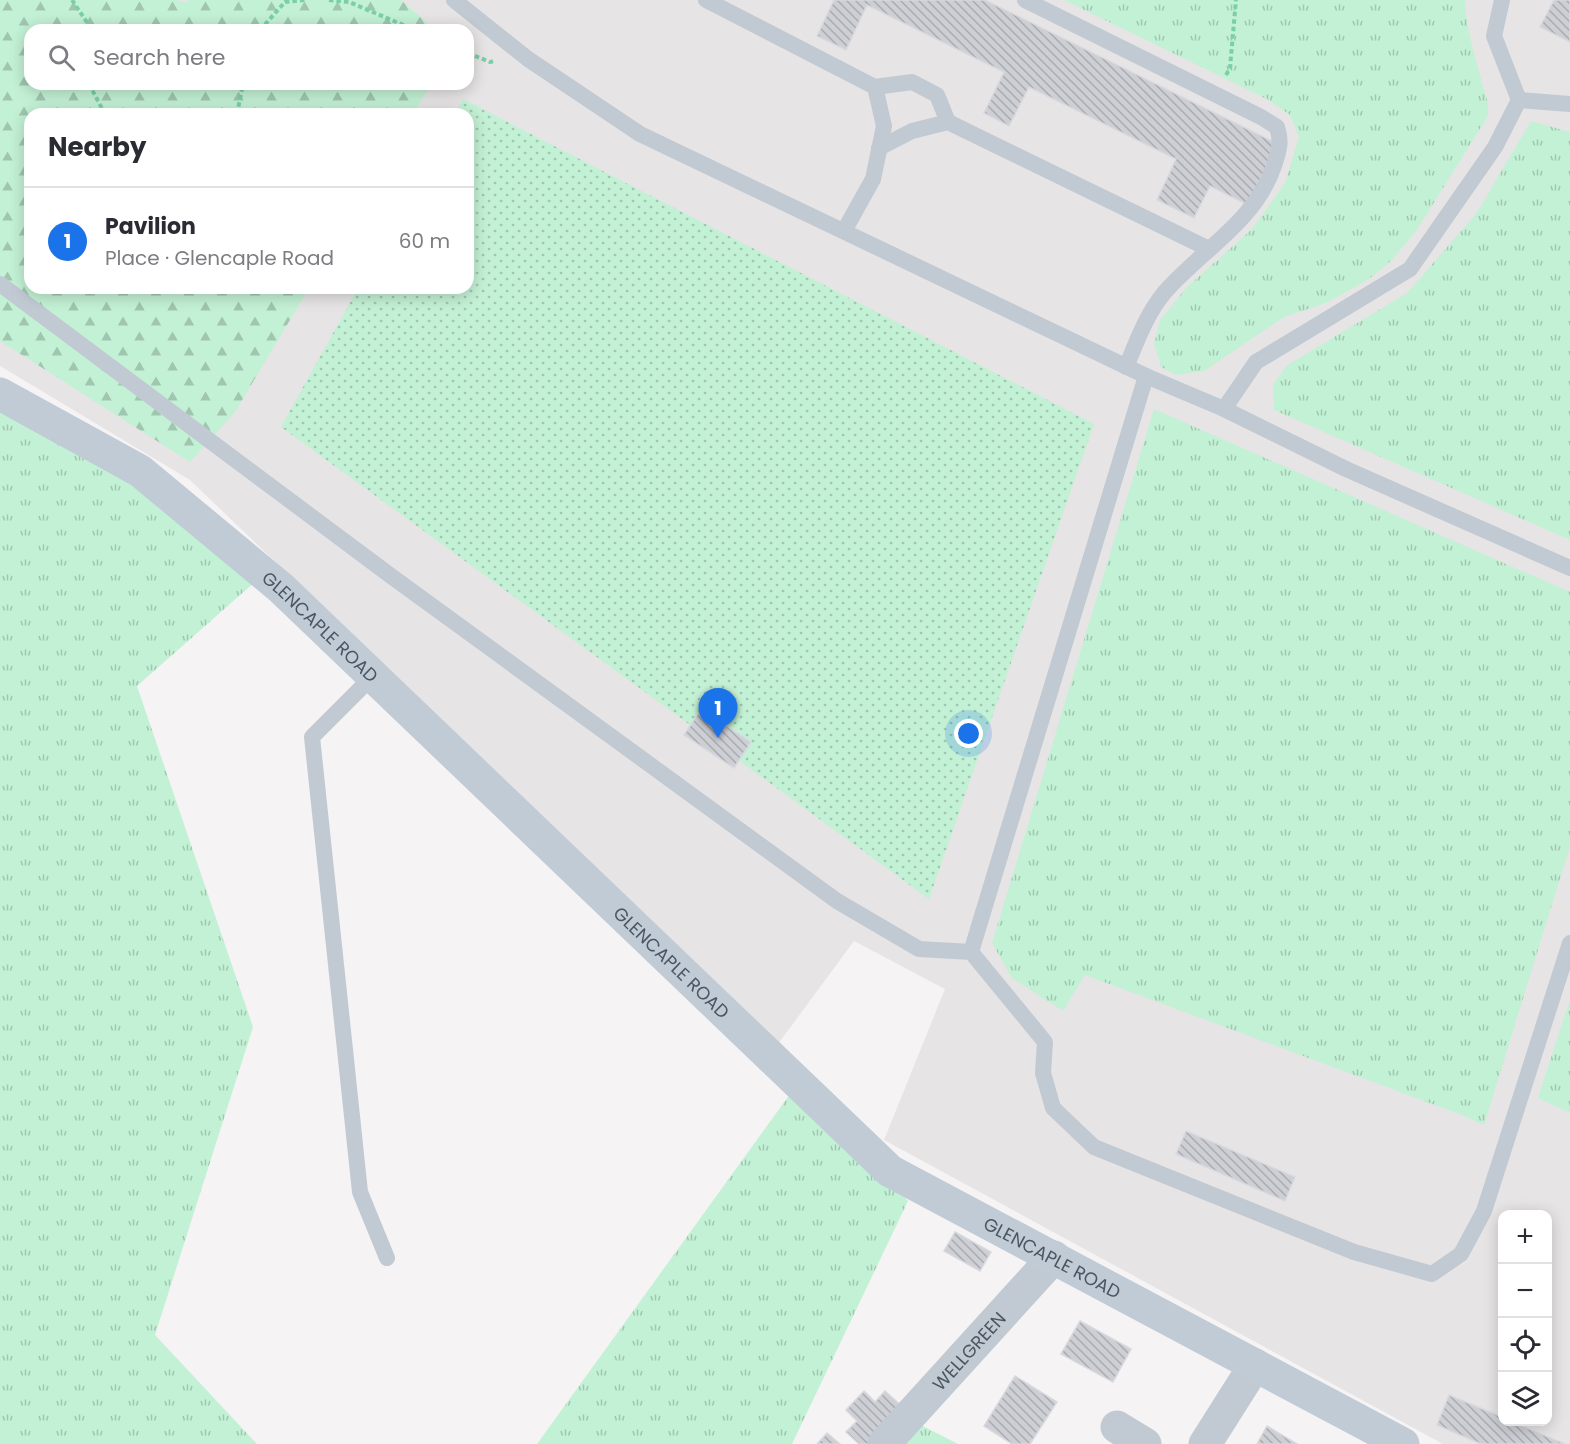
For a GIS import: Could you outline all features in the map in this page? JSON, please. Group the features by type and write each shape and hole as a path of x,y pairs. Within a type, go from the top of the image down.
{"main road":[{"name":"GLENCAPLE ROAD","path":"0,394 140,471 281,588 890,1171 1403,1444"}],"street":[{"name":"WELLGREEN","path":"884,1444 1054,1257"},
{"path":"1205,1444 1255,1365"},
{"path":"1117,1427 1145,1444"}],"lane":[{"path":"454,0 528,59 640,134 1126,367 1224,409 1346,469 1570,568"},
{"path":"706,0 874,87 912,82 937,95 948,122"},
{"path":"1025,0 1261,117 1277,127 1282,142 1270,176 1259,198 1235,225 1165,292 1152,309 1126,367"},
{"path":"1224,409 1256,362 1410,269 1495,147 1519,100 1494,36 1502,0"},
{"path":"844,231 873,178 884,126 874,87"},
{"path":"1519,100 1570,104"},
{"path":"879,148 912,131 948,122 1209,249"},
{"path":"0,285 392,576 837,901 919,949 971,952 1045,1042 1043,1072 1053,1108 1094,1147 1354,1252 1432,1275 1461,1254 1484,1211 1570,943"},
{"path":"971,952 1146,376"},
{"path":"373,676 312,737 360,1192 387,1258"}],"path":[{"path":"72,0 88,24"},
{"path":"265,24 285,2 305,0"},
{"path":"329,0 349,2 401,24"},
{"path":"1217,95 1230,68 1236,0"},
{"path":"92,90 102,108"},
{"path":"238,108 242,90"}],"shaded area":[{"path":"0,0 1570,0 1570,1444 1443,1444 884,1140 945,989 854,941 778,1044 190,480 0,366"}],"green space":[{"path":"0,0 175,0 187,2 187,0 401,0 428,24 24,24 24,90 427,90 417,108 24,108 24,294 305,294 235,412 190,462 0,341"},
{"path":"1064,0 1465,0 1471,40 1487,100 1488,116 1416,231 1392,260 1369,279 1326,303 1284,317 1204,371 1176,375 1161,367 1154,344 1160,320 1187,287 1252,229 1285,183 1299,137 1290,115 1267,99"},
{"path":"463,99 1094,424 929,899 281,427 355,294 474,294 474,108 458,108"},
{"path":"1531,121 1570,132 1570,540 1274,410 1273,385 1286,366 1407,293 1476,214"},
{"path":"0,394 264,574 137,686 253,1027 155,1335 257,1444 0,1444"},
{"path":"1154,409 1570,592 1570,846 1484,1125 1085,975 1063,1011 1012,978 992,943"},
{"path":"1570,999 1570,1113 1538,1098"},
{"path":"798,1083 908,1201 792,1444 537,1444"},
{"path":"913,1421 958,1444 891,1444"}],"building":[{"path":"834,0 985,0 1278,144 1248,205 1210,186 1194,218 1157,200 1176,159 1029,87 1009,126 984,113 1004,72 867,5 846,50 817,36"},
{"path":"1554,0 1570,0 1570,42 1540,27"},
{"path":"701,709 751,742 734,768 684,735"},
{"path":"1186,1131 1295,1177 1285,1201 1176,1154"},
{"path":"955,1232 991,1252 980,1271 944,1251"},
{"path":"1080,1321 1131,1349 1113,1382 1061,1354"},
{"path":"1015,1376 1057,1402 1030,1444 1012,1444 984,1426"},
{"path":"864,1391 875,1402 885,1391 905,1409 871,1444 859,1444 846,1432 857,1421 846,1410"},
{"path":"1449,1395 1498,1415 1498,1426 1522,1426 1565,1444 1481,1444 1437,1425"},
{"path":"1267,1426 1297,1444 1257,1444"},
{"path":"827,1433 840,1444 817,1444"}],"place":[{"name":"Pavilion","path":"718,738"}]}
